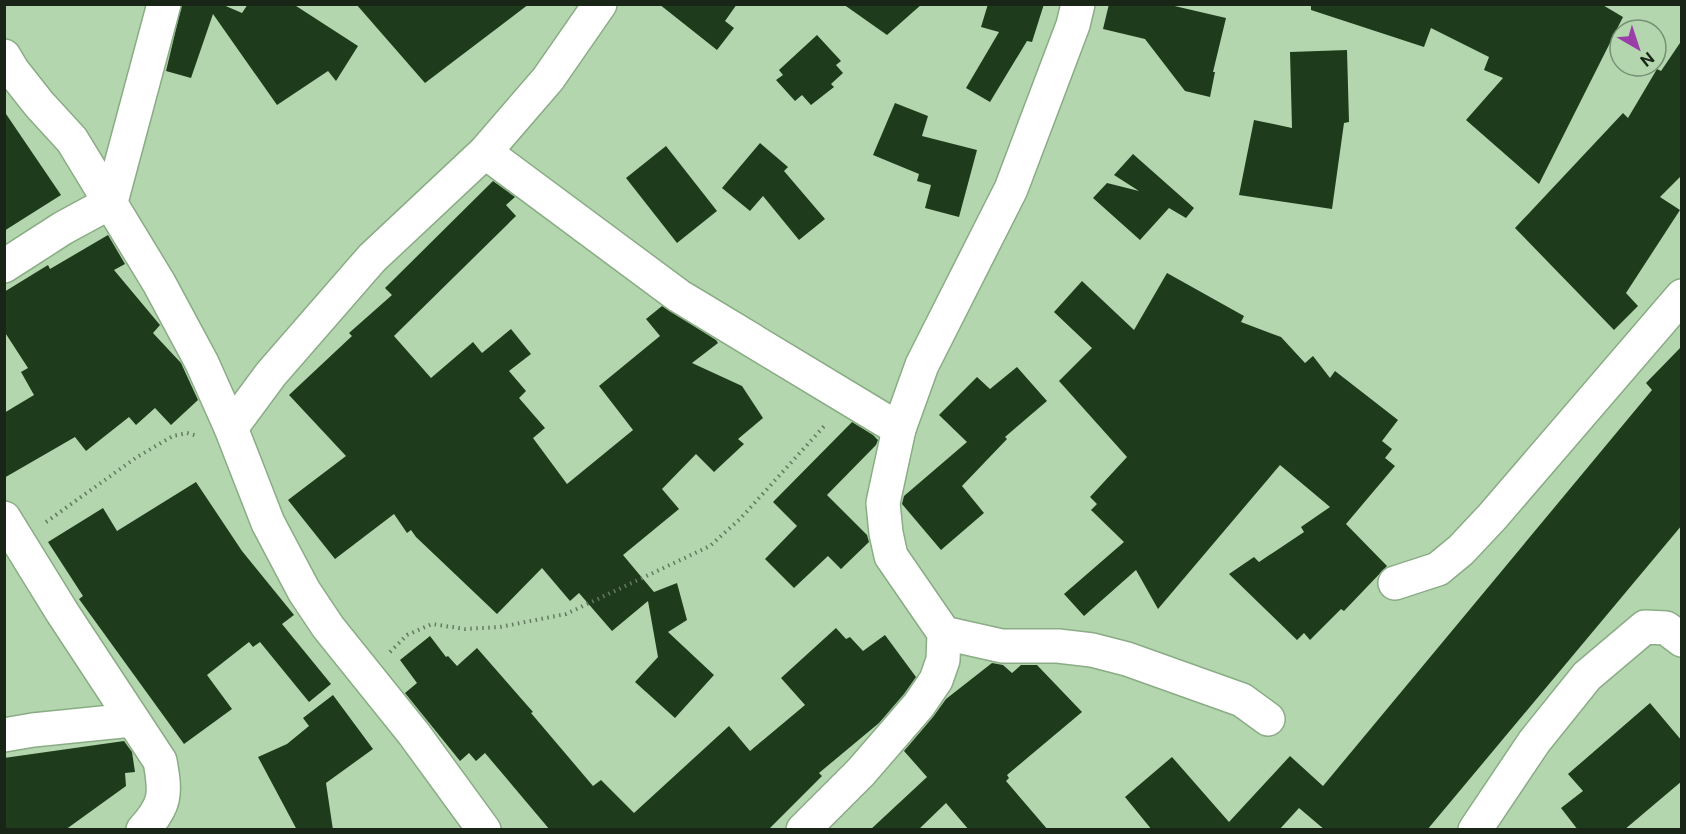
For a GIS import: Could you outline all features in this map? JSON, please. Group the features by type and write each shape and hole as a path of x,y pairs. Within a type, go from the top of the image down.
{"street":[{"path":"4,266 63,228 111,202 164,4"},
{"path":"231,428 271,374 372,258 485,152 548,79 600,4"},
{"path":"803,830 861,772 919,705 936,680 943,660 944,633 891,555 883,503 899,429 922,365 1011,189 1073,25 1078,4"},
{"path":"4,56 32,96 72,140 159,283 202,363 231,428 268,524 304,591 328,627 414,734 484,830"},
{"path":"485,152 679,296 899,429"},
{"path":"1395,584 1438,569 1461,550 1682,296"},
{"path":"12,530 160,761 165,786 159,813 143,830"},
{"path":"1476,830 1534,742 1587,676 1645,627 1666,628 1682,640"},
{"path":"944,633 1002,646 1058,646 1092,650 1126,659 1242,700 1268,719"},
{"path":"4,735 132,720"}],"path":[{"path":"372,682 391,651 407,635 432,624 465,629 500,627 566,614 710,546 741,519 848,398"},
{"path":"12,530 173,436 187,433 210,440 243,460"}],"building":[{"path":"182,4 221,4 242,13 248,4 293,4 358,46 336,81 328,71 277,105 213,14 191,78 166,71"},
{"path":"356,4 529,4 425,83"},
{"path":"659,4 737,4 725,21 734,28 717,50"},
{"path":"843,4 922,4 887,35"},
{"path":"988,4 1044,4 1032,42 1027,41 990,102 966,88 999,32 981,27"},
{"path":"1109,4 1166,4 1226,18 1213,72 1215,72 1210,97 1185,91 1145,39 1103,29"},
{"path":"1311,4 1601,4 1623,17 1608,18 1608,47 1539,184 1466,120 1503,78 1484,70 1489,57 1431,28 1424,47 1311,10"},
{"path":"817,35 841,61 836,65 843,73 831,84 834,87 811,105 802,95 795,101 776,80 783,75 779,70"},
{"path":"1682,40 1682,175 1660,197 1680,210 1626,293 1638,306 1614,330 1515,228 1623,113 1628,118 1652,78 1668,78 1668,61"},
{"path":"1347,50 1349,122 1344,123 1332,209 1239,195 1254,120 1292,128 1290,52"},
{"path":"895,103 928,116 922,136 977,150 959,217 925,208 931,185 917,181 919,174 873,155"},
{"path":"4,111 61,195 4,231"},
{"path":"760,143 788,167 784,171 825,219 799,240 763,196 750,211 722,188"},
{"path":"666,146 717,211 677,243 626,178"},
{"path":"1133,154 1194,208 1186,218 1169,208 1140,240 1093,198 1107,183 1139,191 1114,175"},
{"path":"493,181 515,197 506,205 516,216 394,336 431,378 473,342 482,353 511,329 531,354 509,371 526,391 519,398 545,428 533,438 567,484 633,430 599,386 660,336 646,319 662,306 716,340 718,343 692,363 742,386 763,418 738,439 744,444 714,472 696,454 662,489 679,509 623,555 654,592 677,583 687,620 668,632 714,675 675,718 635,682 658,657 648,601 612,631 579,593 570,601 542,568 497,614 411,530 407,533 394,514 335,559 288,500 346,456 289,395 352,336 349,333 392,295 385,288"},
{"path":"108,235 125,264 114,270 160,325 153,333 181,363 198,400 171,425 155,408 136,425 129,417 86,451 75,437 4,478 4,413 34,395 21,372 28,368 4,331 4,292 48,265 50,269"},
{"path":"1167,273 1244,316 1241,322 1281,337 1305,363 1313,356 1330,378 1335,371 1398,420 1382,441 1392,449 1385,458 1395,466 1346,524 1387,566 1344,611 1341,609 1310,640 1304,633 1297,640 1229,574 1254,557 1259,562 1304,532 1301,527 1330,507 1280,465 1158,609 1136,570 1084,616 1064,594 1124,542 1091,510 1097,504 1090,497 1127,457 1059,381 1092,348 1054,312 1082,281 1134,330"},
{"path":"1682,346 1682,525 1427,830 1325,830 1299,808 1279,830 1152,830 1125,797 1172,757 1229,822 1290,756 1323,786 1652,390 1646,383"},
{"path":"1017,367 1047,401 1005,437 1007,439 962,486 984,513 941,550 902,504 904,496 967,442 939,415 977,377 990,389"},
{"path":"852,422 878,440 876,445 827,495 867,535 869,542 841,569 828,556 794,588 765,559 797,526 773,502"},
{"path":"196,482 242,551 294,615 282,624 331,684 309,702 260,642 253,647 249,642 207,675 232,709 184,744 79,599 83,596 48,542 103,508 117,531"},
{"path":"836,628 846,639 850,637 863,651 885,635 916,677 879,723 819,773 822,776 768,830 550,830 485,753 476,761 469,753 460,761 405,693 417,683 400,660 430,636 446,657 448,656 457,666 477,648 593,786 601,780 634,813 729,726 750,751 805,705 781,678"},
{"path":"992,663 1003,665 1012,673 1021,665 1037,665 1082,712 1007,775 1009,778 1006,781 1048,830 969,830 946,803 918,830 870,830 927,777 904,751 946,699"},
{"path":"333,695 373,749 326,783 333,830 297,830 258,757 287,744 309,726 303,718"},
{"path":"1650,703 1682,741 1682,781 1624,830 1578,830 1561,808 1583,791 1568,774"},
{"path":"124,741 132,752 135,772 125,773 126,786 65,830 4,830 4,758"}]}
